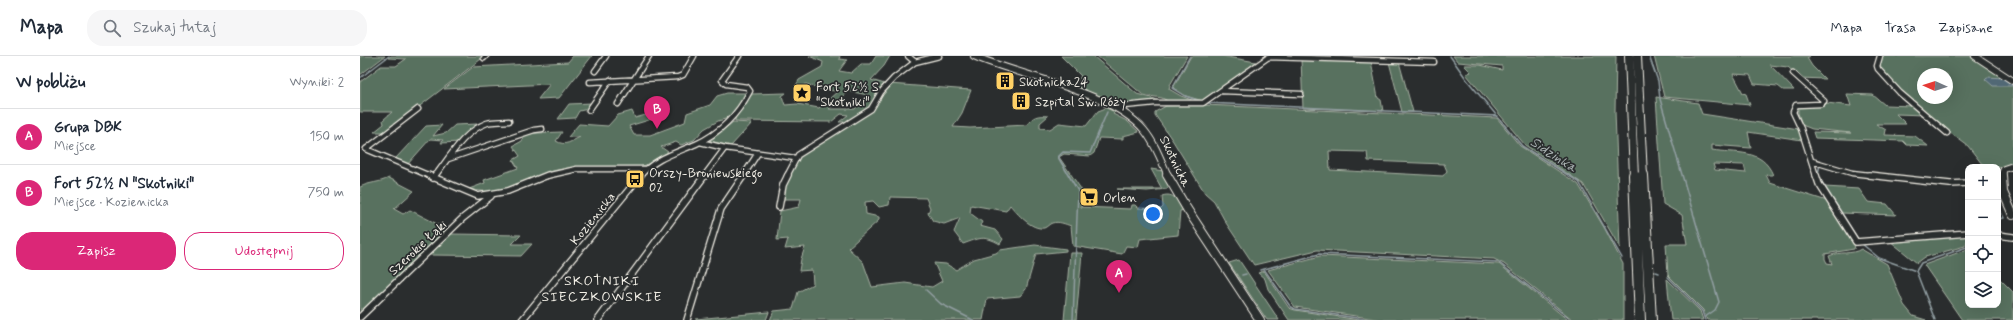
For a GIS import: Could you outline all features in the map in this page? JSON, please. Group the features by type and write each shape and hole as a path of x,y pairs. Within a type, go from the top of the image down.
{"highway":[{"path":"1630,56 1640,320"},
{"path":"1637,56 1651,320"}],"main road":[{"name":"Skotnicka","path":"974,56 1087,96 1114,107 1131,118 1152,139 1176,190 1260,320"},
{"path":"1975,56 2013,81"},
{"path":"2013,166 2002,170 2001,190 2013,215"}],"street":[{"path":"595,71 606,56"},
{"path":"618,104 649,56"},
{"path":"590,82 678,77 683,74 694,56"},
{"name":"Kozienicka","path":"522,320 646,169 664,157 700,142 737,113 750,92 747,87 728,85 722,82 723,78 739,56"},
{"path":"908,56 915,62"},
{"path":"779,207 784,185 795,158 871,109 881,92 894,78 915,62 939,56"},
{"path":"986,61 992,56"},
{"path":"1114,107 1138,104 1203,103 1222,91 1269,56 1379,58 1434,62"},
{"path":"1880,56 1877,66 1878,69 1900,93 1947,133"},
{"path":"1793,74 1824,101 1821,104 1796,105 1794,112 1819,184 1856,242 1965,233"},
{"path":"589,110 610,80"},
{"path":"1222,91 1301,94"},
{"path":"418,109 366,149 478,196 491,196 558,172 571,170 646,169"},
{"path":"433,178 447,159 479,127 489,122 509,121"},
{"path":"447,159 534,130 542,129"},
{"path":"700,142 725,148 795,158"},
{"path":"598,320 725,148"},
{"path":"687,320 716,221 721,209 758,153"},
{"path":"1812,161 1852,173 1950,184 1965,183"},
{"name":"Szerokie Łąki","path":"360,317 463,218 491,196"},
{"path":"2001,235 2013,237"}],"green space":[{"path":"360,56 385,56 360,75"},
{"path":"391,56 485,56 386,132 374,132 384,124 383,120 392,112 360,112 360,82 381,66 396,66 406,59 388,58"},
{"path":"573,56 592,56 559,98 538,99 550,84 444,89 473,67 568,62"},
{"path":"809,56 840,56 839,59 847,60 839,71 851,73 861,64 871,64 876,56 890,56 884,66 871,80 885,84 872,104 861,115 854,119 839,122 848,115 841,114 831,122 735,121 735,118 752,94 786,93 782,96 785,105 797,104 819,108 838,91 823,90 806,84 801,87 796,86 799,80 822,67 823,62","holes":["848,91 868,95 855,109 829,109"]},
{"path":"1061,56 1093,56 1137,94 1160,102 1115,104 1073,87 1081,76"},
{"path":"1097,56 1187,56 1169,89 1181,96 1197,102 1170,102 1162,98 1143,95"},
{"path":"1191,56 1222,56 1256,62 1203,101 1186,96 1173,88"},
{"path":"1453,56 1616,56 1615,111 1620,248 1583,184 1525,145 1466,74 1471,72 1464,65 1480,65 1502,70 1502,66 1458,62"},
{"path":"1654,56 1810,56 1807,58 1812,66 1825,79 1800,78 1788,67 1770,65 1794,90 1783,90 1778,86 1754,84 1750,75 1733,74 1743,93 1746,94 1750,105 1664,97"},
{"path":"1882,56 1971,56 2013,83 2013,166 2001,168 2001,164 1982,164 1968,146 1903,94 1880,69"},
{"path":"1301,59 1371,61 1378,98 1381,100 1383,111 1303,108"},
{"path":"1389,62 1399,62 1413,112 1402,112"},
{"path":"889,84 971,90 962,113 953,127 970,128 1027,125 1033,118 1041,116 1048,116 1040,123 1040,128 1050,129 1059,123 1086,126 1098,111 1106,108 1115,112 1113,114 1127,121 1139,132 1123,136 1123,139 1099,138 1094,153 1090,156 1064,154 1059,157 1081,189 1081,207 1131,209 1132,205 1135,205 1138,208 1161,209 1163,207 1162,196 1170,195 1180,203 1184,210 1180,211 1178,235 1140,239 1138,247 1126,246 1122,254 1073,246 1071,226 1055,222 1044,228 1039,228 1029,224 1010,205 1006,211 971,205 970,213 982,222 980,226 995,230 1003,239 1000,244 990,239 982,238 963,244 954,232 960,218 944,224 933,221 928,213 930,208 926,198 890,197 889,205 879,207 873,201 865,202 866,214 879,217 879,220 848,248 863,262 872,287 905,283 932,287 942,281 934,263 946,264 956,270 974,259 996,253 1000,250 1035,245 1066,249 1066,251 1036,254 1026,289 1020,296 987,299 983,320 770,320 774,311 793,309 798,292 813,284 812,270 799,271 805,247 785,249 788,239 777,240 780,211 799,207 801,199 782,199 782,194 797,157 868,113"},
{"path":"727,93 748,93 729,118 718,121 704,129 694,140 681,145 676,142 661,147 668,152 646,165 635,168 590,167 563,169 495,191 469,189 485,183 484,180 518,168 513,160 520,156 513,146 522,141 525,135 562,132 556,141 566,143 580,137 568,137 579,124 608,126 618,115 632,111 635,118 667,109 649,120 629,126 634,135 650,135 685,122 687,113 710,105 717,96"},
{"path":"1847,94 1873,95 1885,105 1913,106 1924,115 1896,114 1906,124 1876,124 1886,130 1885,135 1915,136 1928,146 1907,145 1903,141 1815,138 1813,132 1851,133 1812,129 1802,125 1798,113 1798,106 1824,106 1827,103 1851,106"},
{"path":"1656,97 1698,103 1702,114 1799,129 1802,140 1748,132 1751,148 1712,145 1712,150 1755,156 1768,166 1773,175 1766,175 1770,183 1827,201 1847,235 1855,245 1854,249 1825,254 1827,263 1832,264 1829,256 1854,252 1861,249 1887,264 1904,305 1913,316 1926,320 1707,320 1703,310 1668,275 1666,244 1687,244 1682,215 1663,204","holes":["1713,164 1744,165 1746,173 1715,170"]},
{"path":"592,103 588,109 579,111 575,118 558,119 569,104"},
{"path":"1204,105 1497,118 1520,146 1578,184 1605,229 1623,264 1623,320 1573,320 1504,264 1494,259 1317,250 1254,265 1226,223 1214,201 1205,193 1155,115 1155,112 1166,106","holes":["1329,151 1367,152 1368,161 1444,164 1447,171 1443,176 1330,170"]},
{"path":"733,122 752,123 731,146 710,141"},
{"path":"477,124 460,142 441,143 443,140 430,139 407,165 395,159 426,126 442,125 433,136 446,133 455,125"},
{"path":"1151,169 1163,171 1169,186 1167,189 1147,191 1117,189 1162,189"},
{"path":"389,178 414,191 394,209 403,214 410,210 449,230 360,314 360,187"},
{"path":"1825,187 1859,189 1868,202 1887,204 1896,215 1842,213"},
{"path":"450,234 521,235 512,244 532,244 521,256 429,255"},
{"path":"1965,234 1965,246 1925,257 1917,263 1890,241"},
{"path":"1965,250 1965,308 2001,308 2001,280 2013,292 2013,320 1962,320 1924,265"},
{"path":"1070,253 1082,253 1076,320 1064,320"},
{"path":"1320,256 1499,264 1568,320 1383,320 1295,307 1268,270"},
{"path":"1239,260 1279,320 1267,320 1229,263"},
{"path":"1264,271 1289,308 1359,320 1289,320 1268,289 1265,279 1258,273"},
{"path":"1667,279 1700,311 1703,320 1671,320"},
{"path":"769,312 766,320 696,320 696,319"}],"water":[{"path":"1987,77 2004,78 2013,86 1993,86 1985,79"}],"waterway":[{"path":"360,78 389,56"},
{"path":"1190,56 1172,88 1185,96 1200,101"},
{"name":"Sidzinka","path":"1450,56 1467,80 1497,116"},
{"path":"1649,56 1658,81 1660,99 1719,302 1715,310 1705,317"},
{"path":"1207,103 1497,116"},
{"path":"1073,320 1078,191 1058,157 1063,152 1090,153 1107,112"},
{"name":"Sidzinka","path":"1497,116 1522,146 1579,182 1622,258"},
{"path":"1818,174 1820,164"},
{"path":"1820,179 1858,239"},
{"path":"2001,212 2004,218 2001,218"},
{"path":"1862,244 1879,258 1916,271"},
{"path":"1916,271 1921,263 1965,248"},
{"path":"1264,269 1319,254 1498,262 1571,320"},
{"path":"1264,269 1290,306 1295,309 1371,320"},
{"path":"1916,271 1935,320"},
{"path":"1242,275 1246,274"},
{"name":"Sidzinka","path":"1668,277 1702,311 1705,320"},
{"path":"926,290 941,304 973,320"}],"place":[{"name":"Skotnicka24","path":"1005,81"},
{"name":"Fort 52½ S \"Skotniki\"","path":"802,93"},
{"name":"Szpital Św. Róży","path":"1021,101"},
{"name":"Fort 52½ N \"Skotniki\"","path":"657,129"},
{"name":"Orszy-Broniewskiego 02","path":"635,179"},
{"name":"Orlen","path":"1089,197"},
{"name":"Grupa DBK","path":"1119,293"}],"district":[{"name":"SKOTNIKI SIECZKOWSKIE","path":"602,288"}]}
